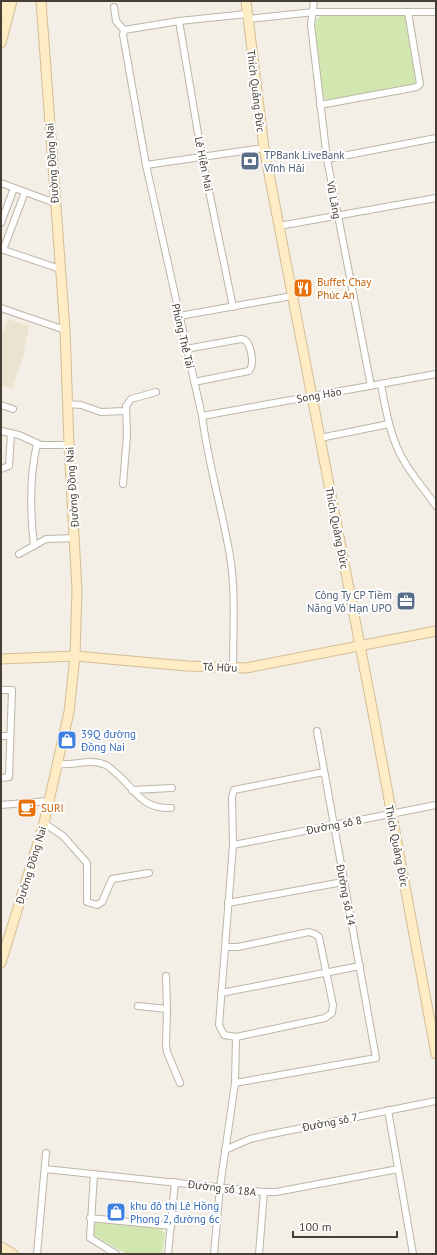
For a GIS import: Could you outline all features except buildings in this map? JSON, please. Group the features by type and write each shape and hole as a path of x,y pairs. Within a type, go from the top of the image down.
{"street":[{"path":"1,14 4,1"},
{"path":"1,43 12,1"},
{"name":"Đường Đồng Nai","path":"1,963 44,823 69,712 75,656 77,590 69,445 65,330 41,1"},
{"name":"Thích Quảng Đức","path":"246,1 264,148 360,646 390,814 436,1054"},
{"name":"Vũ Lăng","path":"314,1 314,12 311,25 327,159 337,216 372,386"},
{"name":"Phùng Thế Tài","path":"114,7 116,21 124,30 123,35 146,165 202,416 232,570 234,586 233,668"},
{"path":"124,30 179,21 314,12 436,12"},
{"path":"320,105 417,87 420,84 408,12"},
{"name":"Lê Hiến Mai","path":"179,21 202,157 232,307"},
{"path":"327,159 436,138"},
{"path":"146,165 264,148"},
{"path":"1,183 55,203"},
{"path":"13,222 2,219 14,188"},
{"path":"25,192 2,250 60,268"},
{"path":"279,226 436,198"},
{"path":"179,316 292,296"},
{"path":"1,308 65,330"},
{"path":"186,349 241,339 245,340 249,345 252,366 249,371 194,382"},
{"name":"Song Hào","path":"202,416 436,374"},
{"path":"381,385 389,424 403,461 436,506"},
{"path":"123,484 127,435 124,411 132,399 156,392"},
{"path":"68,404 81,404 101,412 124,411"},
{"path":"1,405 13,409"},
{"path":"320,438 389,424"},
{"path":"1,431 11,433 37,444 69,445"},
{"path":"1,469 9,466 11,433"},
{"path":"34,546 30,508 30,488 37,444"},
{"path":"19,554 46,539 75,538"},
{"name":"Tố Hữu","path":"1,659 75,656 246,668 436,631"},
{"path":"1,690 12,690 9,778 1,778"},
{"name":"Đường số 14","path":"236,1083 376,1058 360,966 343,882 317,731"},
{"path":"1,736 10,736"},
{"path":"1,754 9,754"},
{"path":"58,764 68,765 87,761 107,766 145,803 151,806 171,808"},
{"path":"225,947 238,947 312,933 319,937 333,1005 329,1016 236,1037 224,1035 220,1031 219,1026 221,993 233,845 232,797 234,790 324,772"},
{"path":"132,790 172,788"},
{"path":"1,805 48,801"},
{"name":"Đường số 8","path":"233,845 436,805"},
{"path":"44,823 63,836 86,863 87,902 97,905 102,902 112,879 149,874"},
{"path":"228,903 343,882"},
{"path":"221,993 360,966"},
{"path":"166,976 167,1009 165,1037 167,1052 180,1082"},
{"path":"138,1006 167,1009"},
{"path":"214,1254 220,1187 236,1083 236,1037"},
{"name":"Đường số 7","path":"225,1150 250,1139 267,1135 436,1101"},
{"path":"388,1110 413,1254"},
{"path":"37,1254 46,1153"},
{"name":"Đường số 18A","path":"45,1169 276,1192 398,1169"},
{"path":"94,1174 90,1218 90,1238 116,1254"},
{"path":"168,1254 175,1182"},
{"path":"259,1254 264,1192"},
{"path":"90,1218 171,1226"},
{"path":"1,1247 13,1254"}],"shaded area":[{"path":"8,319 29,326 24,349 25,351 12,388 1,385 1,337"}],"green space":[{"path":"322,14 404,15 407,18 417,81 411,86 332,101 325,99 321,95 315,25 316,20"},
{"path":"98,1222 160,1228 165,1233 162,1254 127,1254 93,1235 94,1224"}],"place":[{"name":"TPBank LiveBank Vĩnh Hải","path":"250,161"},
{"name":"Buffet Chay Phúc An","path":"303,288"},
{"name":"Công Ty CP Tiềm Năng Vô Hạn UPO","path":"406,601"},
{"name":"39Q đường Đồng Nai","path":"67,740"},
{"name":"SURI","path":"27,808"},
{"name":"khu đô thị Lê Hồng Phong 2, đường 6c","path":"116,1212"}]}
